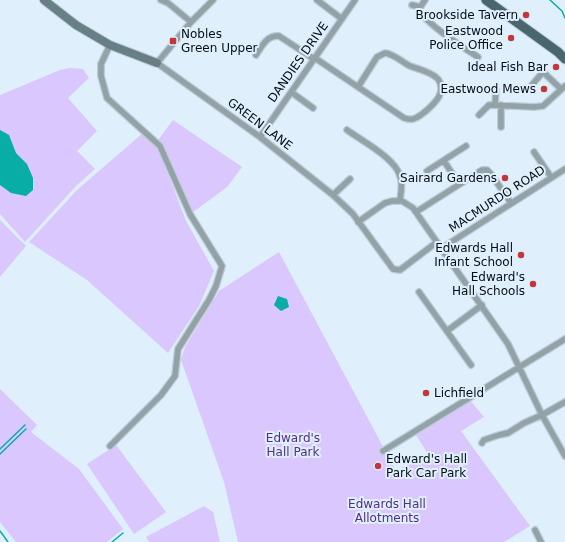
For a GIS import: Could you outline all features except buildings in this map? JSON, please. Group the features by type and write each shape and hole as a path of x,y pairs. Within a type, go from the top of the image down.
{"main road":[{"path":"486,0 498,4 565,59"}],"street":[{"name":"GREEN LANE","path":"44,0 76,25 110,44 157,63 260,137 333,195 348,209 395,270 402,268 437,242"},
{"path":"160,0 168,4 191,22"},
{"path":"157,63 191,22 213,0"},
{"path":"317,0 342,19"},
{"name":"DANDIES DRIVE","path":"260,137 355,0"},
{"path":"425,0 420,7 420,12 425,18 449,38 478,57"},
{"path":"412,5 420,7"},
{"path":"256,55 268,38 273,35 279,36 404,118 412,120 435,103 440,96 441,91 439,83 435,77 404,63 392,55 385,53 378,57 358,87"},
{"path":"110,44 101,64 101,76 107,98 160,146 190,214 222,266 216,286 209,300 178,349 175,376 161,395 110,446"},
{"path":"479,115 488,105 543,106 563,88 543,72 531,86"},
{"path":"496,90 501,127"},
{"path":"291,92 313,108"},
{"path":"347,130 390,159 396,166 401,180 400,200"},
{"path":"427,171 466,146"},
{"path":"534,152 551,178"},
{"path":"444,160 459,184"},
{"name":"MACMURDO ROAD","path":"442,248 565,168"},
{"path":"416,212 480,171 486,170 491,174 511,204"},
{"path":"333,195 350,179"},
{"path":"358,222 392,201 400,200 409,205 416,212 508,344 542,415 565,456"},
{"path":"419,292 471,365"},
{"path":"446,330 482,305"},
{"path":"383,451 565,340"},
{"path":"482,443 484,440 510,432 565,402"},
{"path":"535,530 542,542"}],"green space":[{"path":"69,68 83,69 89,78 68,98 97,131 77,151 95,169 76,186 25,242 0,214 0,95 60,70"},
{"path":"173,120 242,167 227,187 192,213 159,139"},
{"path":"143,133 158,147 186,221 214,271 199,306 168,353 87,280 29,242 77,190"},
{"path":"0,220 26,246 0,277"},
{"name":"Edward's Hall Park","path":"279,252 396,471 428,454 414,432 469,399 484,417 461,431 530,526 504,542 238,542 224,482 181,360 185,347 219,291"},
{"path":"0,389 37,425 31,432 79,469 123,529 107,542 16,542 0,522"},
{"path":"116,445 166,512 134,534 87,464"},
{"path":"204,506 213,512 220,542 149,542 146,537"}],"shaded area":[{"path":"0,130 9,135 16,153 27,164 33,178 33,190 26,196 11,193 0,185"},
{"path":"278,296 287,299 289,307 281,311 274,305"}],"waterway":[{"path":"550,0 562,11 565,18"},
{"path":"0,449 25,425"},
{"path":"0,454 26,429"},
{"path":"0,531 8,542"},
{"path":"112,542 123,533"}],"place":[{"name":"Brookside Tavern","path":"526,15"},
{"name":"Eastwood Police Office","path":"511,38"},
{"name":"Nobles Green Upper","path":"173,41"},
{"name":"Ideal Fish Bar","path":"556,67"},
{"name":"Eastwood Mews","path":"544,89"},
{"name":"Sairard Gardens","path":"505,178"},
{"name":"Edwards Hall Infant School","path":"521,255"},
{"name":"Edward's Hall Schools","path":"533,284"},
{"name":"Lichfield","path":"426,393"},
{"name":"Edward's Hall Park Car Park","path":"378,466"}],"park label":[{"name":"Edwards Hall Allotments","path":"387,511"}]}
